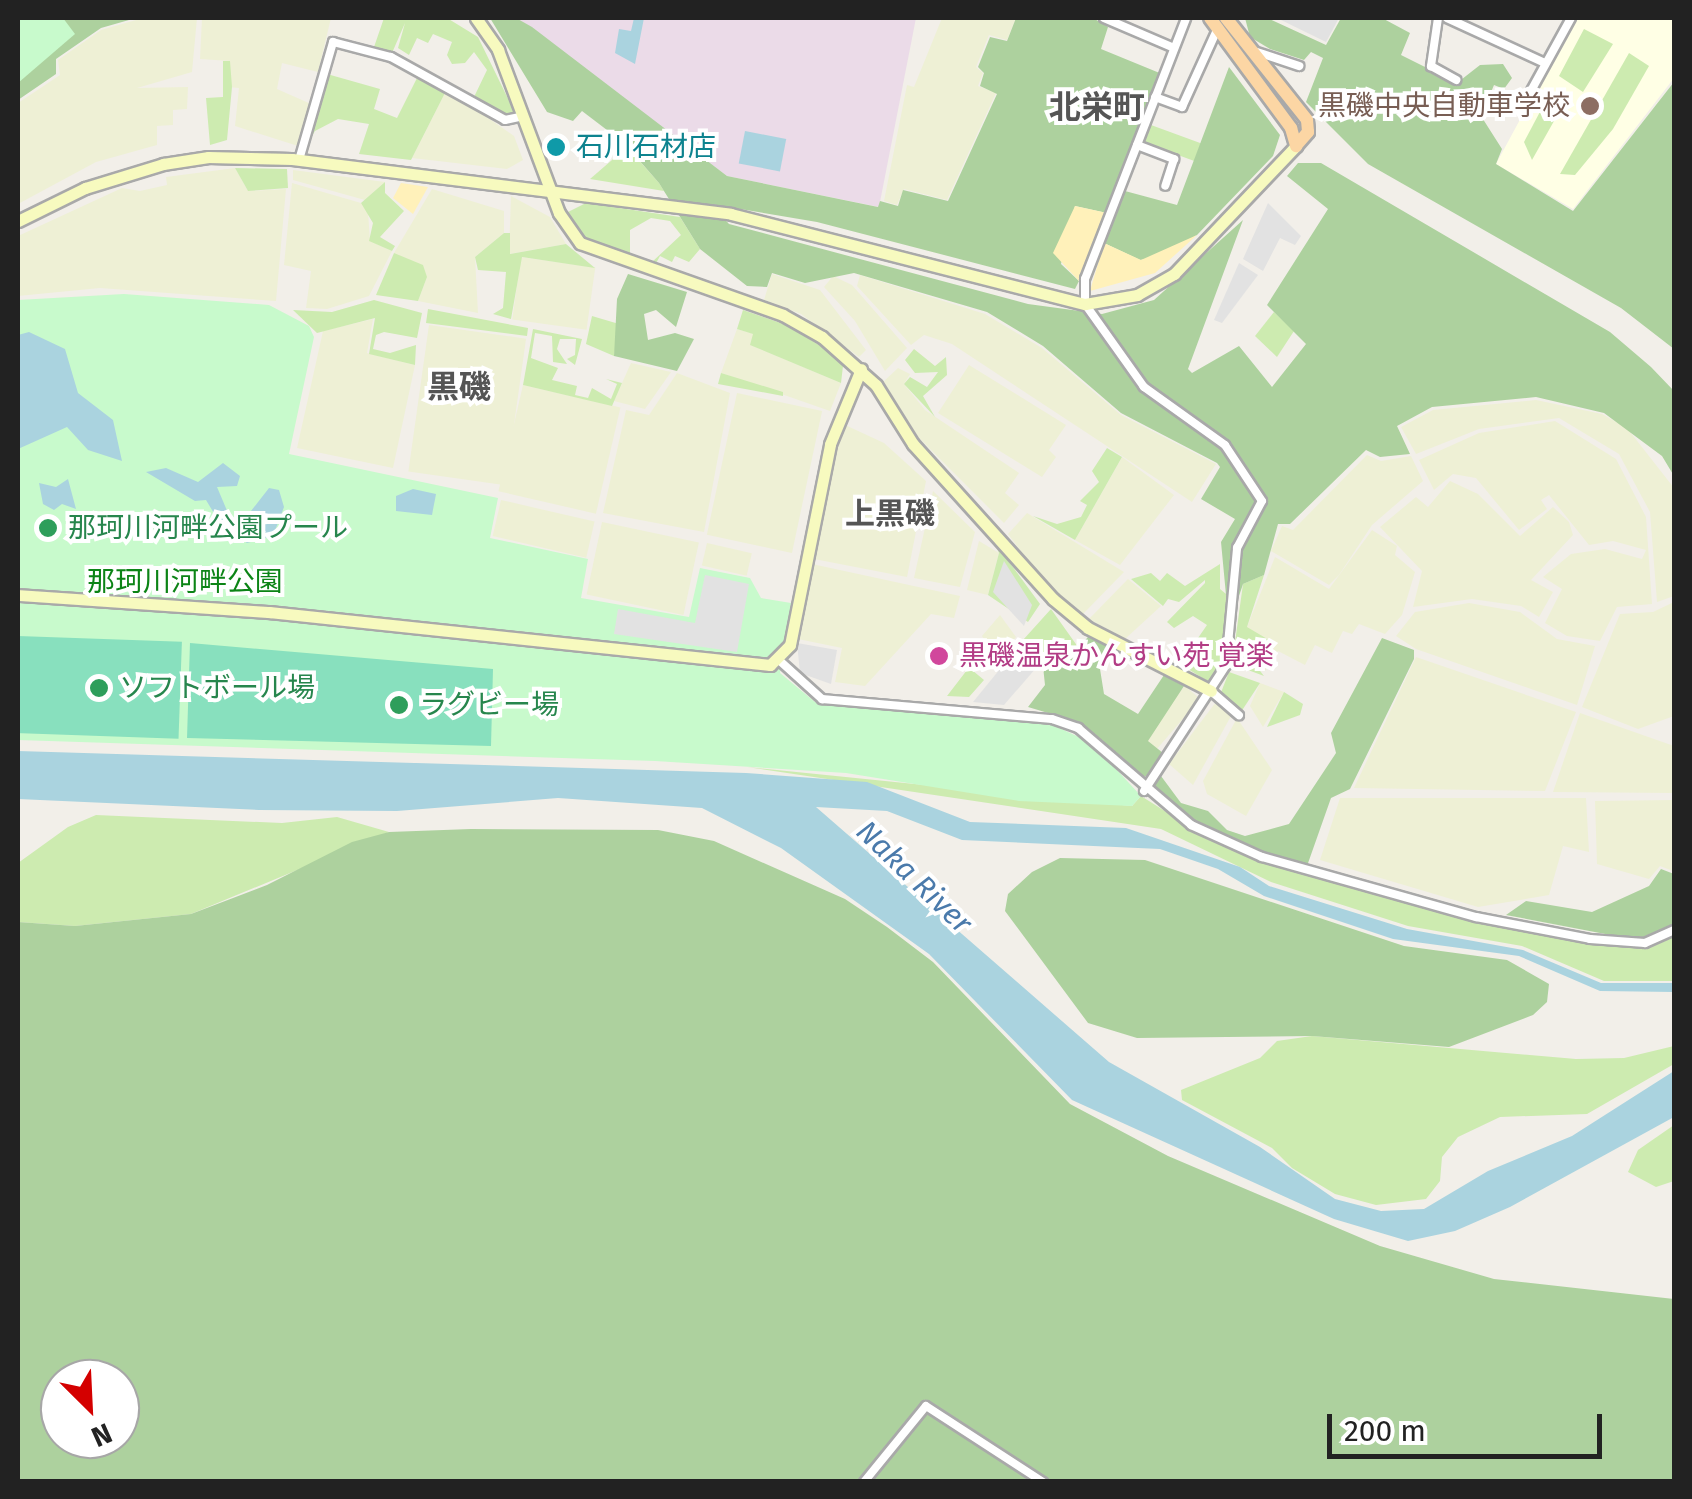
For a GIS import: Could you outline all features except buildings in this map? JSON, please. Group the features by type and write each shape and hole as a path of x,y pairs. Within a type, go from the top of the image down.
{"main road":[{"path":"1226,18 1247,50 1307,120 1308,132 1296,146"},
{"path":"1213,24 1291,128 1296,146"}],"street":[{"path":"476,18 498,50 566,225 590,250 782,315 861,369 921,454 1053,600 1088,628 1211,691 1240,715"},
{"path":"1104,18 1174,48"},
{"path":"1144,791 1211,691 1231,650 1237,548 1262,501 1226,445 1144,387 1085,304 1085,280 1186,18"},
{"path":"1438,18 1430,66 1456,80"},
{"path":"1447,18 1545,63"},
{"path":"1521,109 1571,18"},
{"path":"1178,120 1213,24"},
{"path":"299,160 333,42 391,57 504,120 524,116"},
{"path":"1247,50 1298,66"},
{"path":"1156,97 1182,107"},
{"path":"1137,145 1174,159 1164,186"},
{"path":"18,220 84,188 163,164 208,157 299,160 550,187 748,218 1085,304 1137,295 1174,274 1296,146"},
{"path":"18,595 269,612 758,665 780,661 790,645 833,433 861,369"},
{"path":"780,661 822,698 1052,719 1078,728 1144,791 1191,825 1262,856 1476,917 1630,943 1674,930"},
{"path":"864,1482 926,1406 1043,1482"}],"shaded area":[{"path":"143,18 197,18 192,72 137,88 188,87 187,109 173,110 173,125 157,126 157,145 96,162 18,204 18,103 60,75 58,60 101,30"},
{"path":"202,18 331,18 318,72 282,63 277,89 311,104 298,146 235,126 239,88 228,87 230,61 200,59"},
{"path":"516,18 916,18 879,207 727,176"},
{"path":"942,18 1016,18 1007,40 989,35 976,67 983,73 978,86 996,93 947,200 904,189 897,205 884,201 907,85 914,87"},
{"path":"1277,18 1339,18 1326,42"},
{"name":"黒磯中央自動車学校","path":"1575,18 1674,18 1674,78 1573,209 1496,164"},
{"path":"447,89 514,136 523,160 507,169 412,158"},
{"path":"235,168 248,191 286,189 276,301 100,288 18,296 18,236 122,188 140,191 167,185 166,177"},
{"path":"293,170 385,182 365,200 293,180"},
{"path":"292,183 361,203 368,212 370,241 392,251 369,296 327,309 306,308 311,271 284,265"},
{"path":"432,189 504,211 504,233 475,257 478,313 418,301 427,277 394,253"},
{"path":"511,196 550,217 566,244 509,254"},
{"path":"1268,203 1301,236 1295,245 1280,238 1263,271 1243,259"},
{"path":"521,257 595,267 587,330 512,319"},
{"path":"1239,263 1258,275 1222,323 1214,320"},
{"path":"772,274 820,290 866,350 859,357 801,314 764,300"},
{"path":"860,275 985,314 1042,348 1121,415 1216,464 1192,502 952,344 924,335 911,345 857,286"},
{"path":"833,276 852,285 907,348 885,371 855,321 824,287"},
{"path":"373,319 367,353 415,365 393,468 297,448 323,331"},
{"path":"429,325 526,339 505,485 408,472"},
{"path":"737,329 754,334 751,345 841,383 830,411 721,373"},
{"path":"631,363 671,372 645,409 614,401"},
{"path":"969,365 1066,425 1049,450 1056,457 1042,477 938,413"},
{"path":"898,368 910,374 904,384 925,410 1019,473 1005,493 1019,505 1004,523 915,434 882,383"},
{"path":"677,373 730,393 704,532 603,513 626,410 649,415"},
{"path":"523,385 620,407 596,514 498,491"},
{"path":"737,393 822,411 792,553 707,535"},
{"path":"1536,400 1602,414 1627,428 1674,488 1674,596 1657,602 1650,512 1619,454 1559,418 1479,429 1416,454 1401,427 1433,410"},
{"path":"1555,421 1616,459 1646,517 1652,604 1617,607 1600,641 1567,636 1545,623 1562,589 1543,577 1571,554 1605,549 1642,559 1646,550 1613,541 1589,545 1549,495 1541,500 1547,509 1519,530 1476,478 1453,474 1434,490 1419,460 1479,433"},
{"path":"843,424 884,443 926,481 907,577 814,559"},
{"path":"1367,455 1381,461 1411,456 1423,481 1372,525 1329,585 1271,551 1282,526 1293,530"},
{"path":"1122,457 1174,495 1120,565 1075,540"},
{"path":"1450,481 1478,494 1520,536 1553,507 1569,522 1573,535 1531,580 1553,592 1539,617 1521,606 1472,599 1413,607 1422,571 1380,527 1416,497 1428,507"},
{"path":"933,491 975,532 960,587 914,578"},
{"path":"501,500 595,522 586,558 493,536"},
{"path":"1027,513 1124,572 1083,614 1043,581 1008,534"},
{"path":"602,522 699,543 683,615 587,594"},
{"path":"1372,530 1397,546 1395,555 1415,572 1402,615 1385,634 1359,624 1352,634 1343,631 1332,653 1315,645 1305,665 1278,651 1265,671 1256,667 1247,627 1275,557 1329,589"},
{"path":"979,541 999,553 988,595 967,590"},
{"path":"707,543 752,553 747,576 702,565"},
{"path":"1004,561 1032,605 1024,626 993,592"},
{"path":"812,564 960,596 954,618 931,614 865,686 835,682 842,648 798,639"},
{"path":"705,575 749,584 737,652 614,634 618,609 695,623"},
{"path":"1128,579 1161,606 1125,639 1089,619"},
{"path":"1674,602 1674,716 1638,729 1582,707 1620,614 1653,612"},
{"path":"1469,603 1520,612 1557,639 1595,646 1577,705 1416,649 1396,636 1415,612"},
{"path":"1000,615 1016,637 997,660 982,636"},
{"path":"1022,642 1043,660 1004,705 973,702"},
{"path":"797,643 837,650 831,684 800,673"},
{"path":"1416,657 1576,712 1545,791 1354,788"},
{"path":"1260,683 1284,692 1263,727 1250,706"},
{"path":"1185,686 1200,699 1157,749 1142,736"},
{"path":"1216,702 1231,716 1193,785 1169,764"},
{"path":"1580,713 1674,746 1674,793 1553,792"},
{"path":"1237,718 1272,770 1246,816 1207,794 1203,781"},
{"path":"1340,798 1586,798 1589,852 1563,846 1549,895 1478,907 1320,860"},
{"path":"1674,800 1673,871 1660,866 1649,879 1597,864 1595,801"}],"green space":[{"path":"18,18 136,18 101,28 56,59 56,74 18,100"},
{"path":"18,18 63,18 75,34 18,83"},
{"path":"384,18 447,18 478,37 515,113 502,116 474,97 487,70 474,52 465,63 452,64 447,55 452,42 433,34 428,43 417,38 409,55 398,48 405,23 392,53 374,47"},
{"path":"490,18 516,18 532,27 727,176 878,207 880,201 898,206 903,190 948,201 997,94 980,86 984,73 978,67 990,37 1007,41 1016,18 1093,18 1108,27 1101,49 1162,74 1107,213 1075,206 1061,264 1079,281 1075,289 817,222 711,204 729,224 1028,304 1102,314 1154,300 1243,220 1188,369 1192,373 1239,346 1272,387 1306,344 1267,305 1328,209 1287,176 1298,163 1321,163 1610,332 1651,367 1674,391 1674,476 1662,456 1604,413 1536,397 1432,407 1397,426 1410,454 1380,457 1366,450 1290,524 1278,524 1264,575 1243,584 1238,599 1226,595 1221,542 1235,519 1201,499 1220,467 1217,463 1121,413 1043,346 987,312 854,273 805,283 772,273 767,287 747,286 700,249 659,183 624,143 582,111 573,121 547,112"},
{"path":"1245,18 1267,18 1326,45 1341,18 1382,18 1410,33 1401,55 1457,83 1480,65 1503,64 1512,78 1504,89 1494,85 1481,116 1502,149 1496,164 1573,211 1674,82 1674,349 1621,308 1368,164 1306,102 1323,58 1311,52 1304,60 1270,49 1250,37"},
{"path":"1584,29 1613,44 1583,92 1559,76"},
{"path":"1629,53 1649,66 1613,129 1575,175 1560,174"},
{"path":"223,61 230,61 232,87 227,140 210,145 206,98 223,97"},
{"path":"1229,67 1280,135 1273,156 1197,235 1161,256 1140,260 1104,243 1125,191 1177,205"},
{"path":"327,74 380,89 374,109 397,118 419,74 447,89 411,160 359,154 369,124 338,119 315,131 305,148"},
{"path":"1551,91 1567,98 1532,160 1524,142"},
{"path":"1151,125 1201,143 1194,161 1145,143"},
{"path":"627,147 659,183 664,191 590,179"},
{"path":"235,168 287,169 288,188 248,191"},
{"path":"385,182 385,193 404,211 380,237 395,246 392,251 369,241 373,223 361,203"},
{"path":"586,203 680,217 700,249 689,262 675,256 672,262 660,256 654,267 638,261 639,256 652,262 681,235 670,221 651,218 630,230 630,258 586,242 566,213"},
{"path":"504,233 510,233 510,254 566,244 595,268 522,257 511,319 493,314 503,308 506,272 478,270 475,257"},
{"path":"394,253 423,265 427,277 418,301 376,295"},
{"path":"628,274 687,292 676,327 656,310 644,314 648,340 675,333 694,339 677,371 614,356 617,299"},
{"name":"那珂川河畔公園","path":"124,294 269,305 309,326 314,337 289,454 498,498 490,538 588,559 581,598 689,617 700,568 750,578 761,598 791,603 780,673 815,702 1046,722 1092,743 1141,796 1132,806 1019,801 846,773 655,761 18,740 18,300"},
{"path":"374,300 422,313 417,338 384,332 376,335 373,349 390,353 416,345 415,365 369,354 375,318 317,333 293,310 332,312"},
{"path":"428,309 528,328 527,336 426,323"},
{"path":"743,310 789,326 825,349 843,366 841,383 750,345 753,334 737,329"},
{"path":"1274,312 1294,331 1277,357 1255,336"},
{"path":"592,316 619,324 614,356 586,344"},
{"path":"533,329 582,339 575,365 567,359 575,355 576,339 560,339 557,349 567,364 553,362 552,336 535,333 531,358 558,368 552,380 577,386 575,395 588,398 592,388 611,399 617,384 606,379 622,383 612,406 523,385"},
{"path":"914,349 935,366 946,357 947,375 923,396 935,417 904,384 910,377 927,387 938,372 915,373 905,360"},
{"path":"721,373 783,392 783,396 718,384"},
{"path":"1107,448 1122,457 1075,540 1033,516 1057,524 1081,517 1087,505 1080,501 1099,482 1092,471"},
{"path":"993,540 1040,604 1028,622 988,595 999,553"},
{"path":"1220,564 1220,589 1231,598 1224,663 1212,684 1180,664 1207,625 1193,616 1174,628 1167,622 1205,580 1179,602 1168,599 1163,606 1131,579 1151,573 1160,581 1167,573 1185,586"},
{"path":"1264,575 1247,627 1269,640 1257,667 1264,676 1232,664 1243,584"},
{"path":"1051,609 1078,647 1072,654 1050,650 1042,657 1023,640"},
{"name":"ソフトボール場","path":"18,636 182,642 179,739 18,733"},
{"path":"1089,636 1110,646 1100,669 1104,694 1138,714 1164,675 1184,686 1148,741 1163,753 1146,776 1139,777 1075,721 1028,707 1045,685 1042,657 1050,650 1072,654"},
{"path":"1382,638 1414,650 1414,659 1350,789 1331,798 1307,866 1216,835 1151,791 1161,776 1181,803 1208,811 1227,830 1245,836 1289,824 1336,753 1331,733"},
{"path":"190,643 493,669 491,746 187,738"},
{"path":"987,644 972,670 984,680 969,697 947,696"},
{"path":"1229,672 1260,683 1241,712 1220,695"},
{"path":"1284,692 1303,704 1300,715 1267,727"},
{"path":"747,767 1132,806 1141,796 1214,842 1260,861 1459,918 1600,945 1643,947 1674,934 1674,981 1604,981 1522,946 1408,926 1271,882 1161,829"},
{"path":"96,815 282,823 337,817 389,832 191,914 75,926 18,922 18,863 68,827"},
{"path":"471,829 658,830 714,841 845,899 887,927 933,962 1070,1104 1168,1156 1380,1246 1494,1279 1674,1299 1674,1481 18,1481 18,922 75,926 191,914 267,885 352,842 389,832"},
{"path":"1060,858 1145,860 1404,946 1507,960 1549,984 1547,1002 1533,1015 1449,1047 1312,1036 1137,1038 1088,1023 1005,911 1008,894 1032,872"},
{"path":"1661,869 1674,874 1674,925 1642,941 1506,915 1526,901 1592,912 1649,886"},
{"path":"1312,1036 1576,1059 1624,1058 1674,1046 1674,1064 1587,1114 1500,1117 1458,1137 1442,1157 1440,1181 1426,1199 1376,1205 1335,1194 1292,1168 1272,1148 1182,1100 1181,1090 1260,1058 1277,1041"},
{"path":"1674,1125 1674,1181 1656,1187 1628,1172 1638,1150"}],"sand":[{"path":"401,183 428,187 413,214 393,198"},
{"path":"1075,206 1107,213 1079,281 1053,253"},
{"path":"1197,235 1155,273 1090,291 1104,243 1141,260"}],"water":[{"path":"634,18 644,18 635,64 615,53 619,29 631,31"},
{"path":"745,131 786,139 780,171 739,163"},
{"path":"29,332 65,349 78,393 113,420 122,461 88,450 67,427 18,449 18,335"},
{"path":"223,463 240,476 237,486 217,487 231,520 251,511 269,488 279,490 284,507 273,536 247,543 221,525 206,500 195,501 146,472 166,468 198,482"},
{"path":"68,479 76,509 62,504 54,510 43,504 39,483 56,487"},
{"path":"413,489 436,494 432,515 396,511 396,496"},
{"path":"18,751 746,773 867,782 970,822 1126,828 1240,867 1269,886 1407,929 1523,950 1601,983 1674,983 1674,992 1600,991 1519,956 1393,939 1264,896 1218,869 1160,849 962,840 887,811 816,807 1109,1062 1260,1147 1335,1199 1381,1211 1424,1209 1488,1171 1572,1136 1674,1071 1674,1117 1510,1207 1455,1231 1408,1241 1334,1219 1072,1100 929,954 781,848 702,808 558,798 397,811 259,810 18,799"}],"place":[{"name":"黒磯中央自動車学校","path":"1590,106"},
{"name":"石川石材店","path":"556,147"},
{"name":"那珂川河畔公園プール","path":"48,528"},
{"name":"黒磯温泉かんすい苑 覚楽","path":"939,656"},
{"name":"ソフトボール場","path":"99,688"},
{"name":"ラグビー場","path":"399,705"}],"district":[{"name":"北栄町","path":"1097,107"},
{"name":"黒磯","path":"459,387"},
{"name":"上黒磯","path":"890,514"}],"water label":[{"name":"Naka River","path":"914,877"}]}
